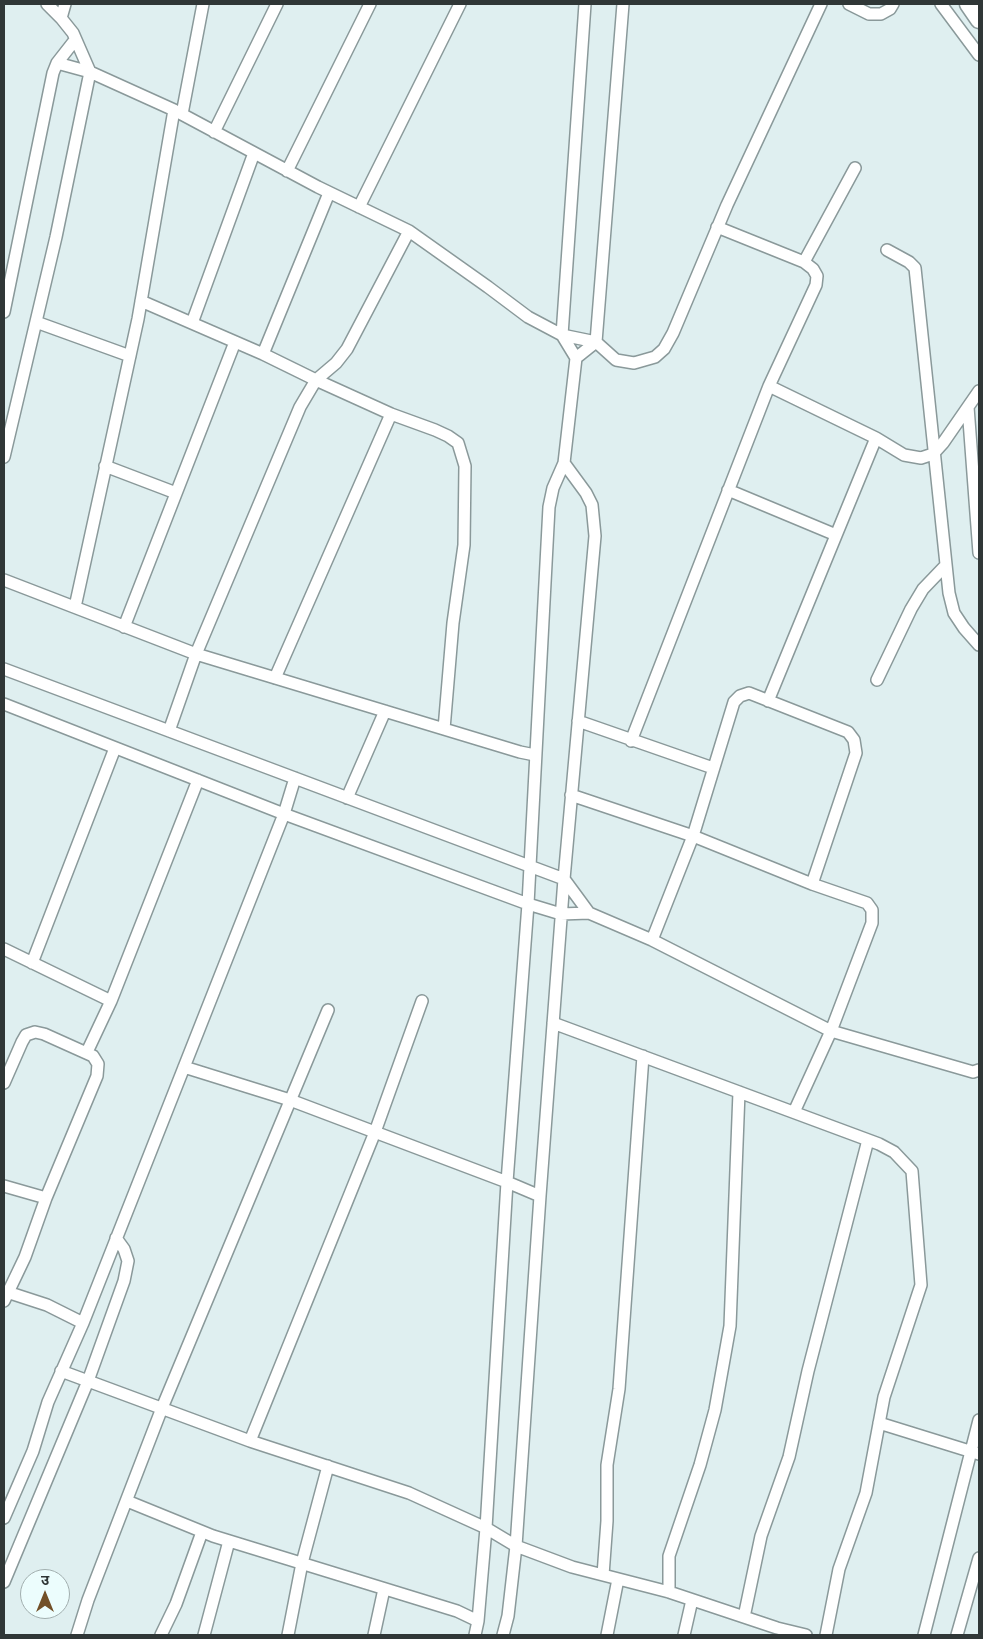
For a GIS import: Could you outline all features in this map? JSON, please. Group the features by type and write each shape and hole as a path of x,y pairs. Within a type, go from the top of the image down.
{"main road":[{"path":"968,4 979,20"}],"street":[{"path":"4,457 56,237 90,72 74,40 73,33 47,4"},
{"path":"61,18 65,4"},
{"path":"74,607 130,356 178,112 203,4"},
{"path":"214,132 277,4"},
{"path":"287,171 370,4"},
{"path":"359,207 460,4"},
{"path":"474,1635 478,1621 486,1528 507,1182 528,904 549,507 553,488 564,463 576,358 562,335 585,4"},
{"path":"576,358 596,342 623,4"},
{"path":"57,63 90,72 178,112 329,193 409,231 528,317 562,335 596,342 616,360 634,363 655,357 664,349 673,333 717,228 821,4"},
{"path":"849,4 869,14 881,14 890,10 893,4"},
{"path":"941,4 979,55"},
{"path":"4,312 7,283 53,73 57,63 74,40"},
{"path":"192,323 254,153"},
{"path":"804,262 855,168"},
{"path":"263,354 329,193"},
{"path":"631,741 769,386 816,285 817,276 804,262 717,228"},
{"path":"169,731 196,654 300,407 316,380 336,363 347,349 409,231"},
{"path":"887,250 909,262 915,268 949,593 954,613 979,645"},
{"path":"141,301 263,354 391,414 448,436 458,443 465,466 464,545 453,623 444,729"},
{"path":"36,322 130,356"},
{"path":"124,626 235,342"},
{"path":"769,386 876,438 904,455 921,458 933,454 943,443 979,391"},
{"path":"968,407 979,553"},
{"path":"275,678 391,414"},
{"path":"768,701 876,438"},
{"path":"503,1635 508,1616 516,1546 561,914 595,536 592,505 586,493 564,463"},
{"path":"106,466 176,493"},
{"path":"728,490 836,534"},
{"path":"877,680 911,609 923,590 946,565"},
{"path":"4,580 196,654 535,755"},
{"path":"4,669 564,879 589,913"},
{"path":"652,940 693,836 734,702 740,696 749,694 768,701 848,732 854,740 856,753 812,884"},
{"path":"4,704 284,814 528,904 561,914 589,913 652,940 831,1031 977,1074"},
{"path":"347,798 385,711"},
{"path":"578,721 713,768"},
{"path":"32,963 115,748"},
{"path":"4,1518 33,1451 48,1402 83,1323 284,814 295,778"},
{"path":"87,1052 112,1001 198,780"},
{"path":"571,795 693,836 812,884 867,903 872,910 872,923 831,1031 794,1112"},
{"path":"4,950 112,1001"},
{"path":"250,1441 375,1132 422,1001"},
{"path":"77,1635 88,1600 162,1408 328,1010"},
{"path":"553,1024 868,1140 894,1152 912,1171 922,1285 884,1397 866,1493 839,1569 826,1635"},
{"path":"4,1083 26,1035 35,1032 87,1052 96,1058 97,1076 46,1198 25,1257 5,1295 47,1305 83,1323"},
{"path":"603,1575 607,1521 607,1465 619,1389 643,1056"},
{"path":"184,1067 290,1100 540,1196"},
{"path":"669,1592 669,1556 700,1465 715,1410 730,1326 739,1092"},
{"path":"744,1617 761,1536 789,1457 808,1371 868,1140"},
{"path":"4,1186 46,1198"},
{"path":"4,1582 88,1381 127,1270 128,1261 124,1249 116,1238"},
{"path":"61,1371 250,1441 409,1493 486,1528 516,1546 572,1567 669,1592 744,1617 776,1631 806,1635"},
{"path":"924,1635 975,1452 979,1420"},
{"path":"879,1423 975,1452"},
{"path":"288,1635 302,1564 328,1466"},
{"path":"127,1501 202,1532 457,1611 478,1621"},
{"path":"161,1635 176,1604 202,1532"},
{"path":"204,1635 229,1541"},
{"path":"957,1635 979,1558"},
{"path":"607,1635 618,1579"},
{"path":"374,1635 384,1588"},
{"path":"684,1635 692,1600"}]}
